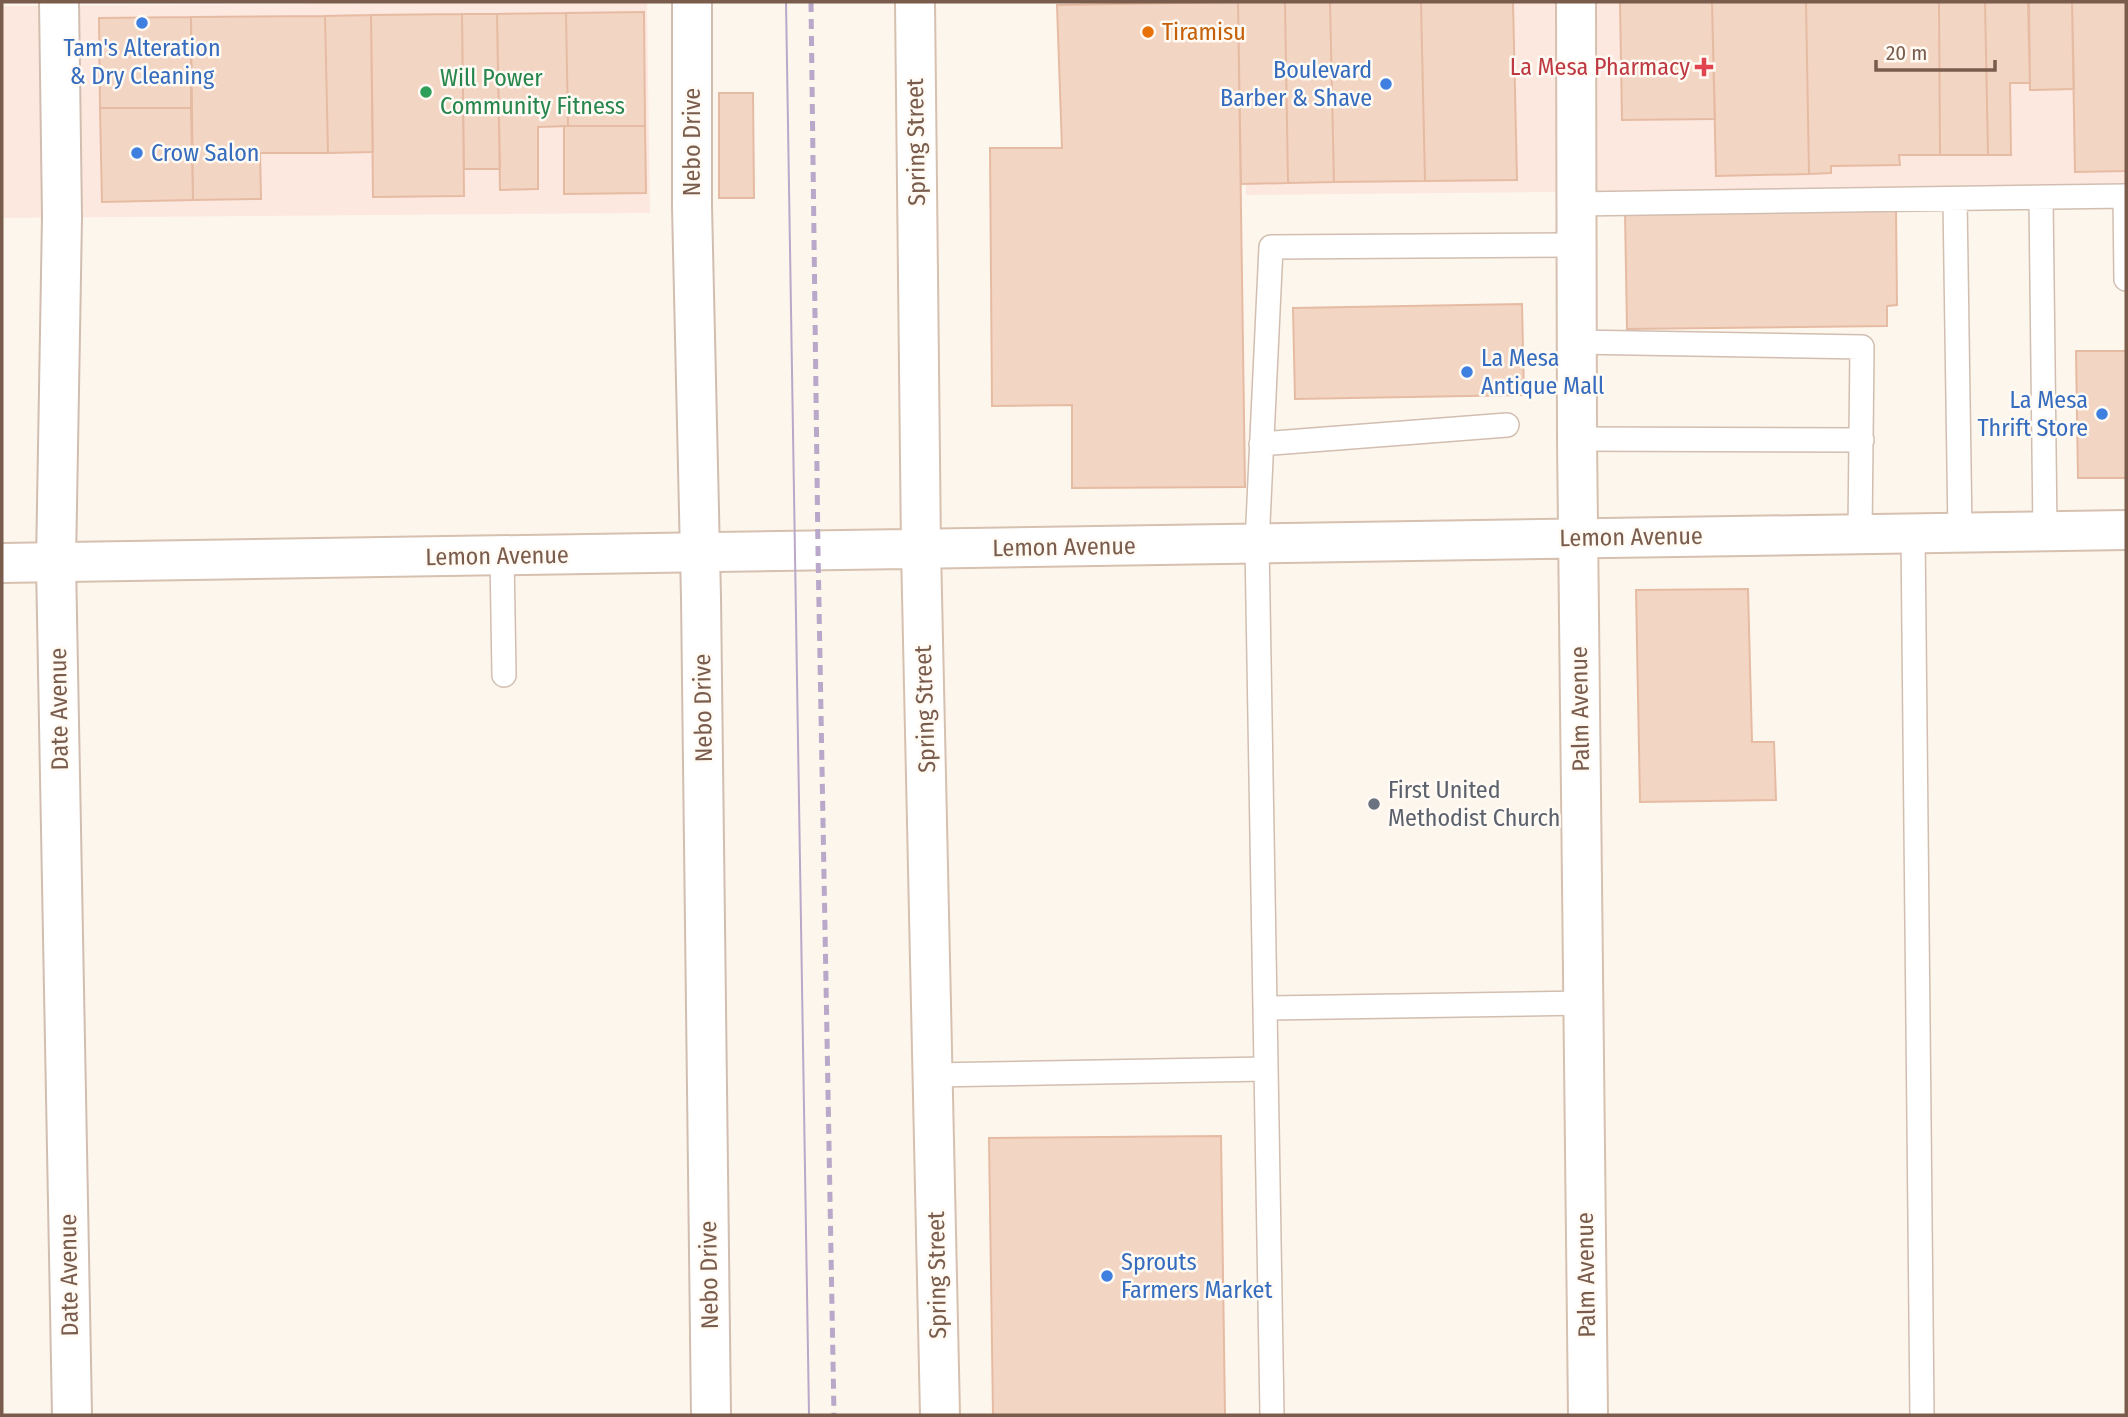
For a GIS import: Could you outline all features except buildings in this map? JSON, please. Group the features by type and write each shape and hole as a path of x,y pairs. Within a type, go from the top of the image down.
{"street":[{"name":"Date Avenue","path":"59,2 62,217 56,563 72,1415"},
{"name":"Nebo Drive","path":"692,2 692,206 701,598 711,1415"},
{"name":"Spring Street","path":"915,2 921,549 940,1415"},
{"name":"Palm Avenue","path":"1576,2 1577,538 1588,1415"},
{"name":"Lemon Avenue","path":"2,564 2126,530"}],"lane":[{"path":"1575,204 2126,196 2126,279"},
{"path":"2041,198 2045,531"},
{"path":"1955,199 1960,533"},
{"path":"1272,1415 1257,544 1271,247 1575,245"},
{"path":"1576,342 1862,346 1860,534"},
{"path":"1261,444 1507,425"},
{"path":"1577,439 1862,440"},
{"path":"1913,533 1922,1415"},
{"path":"502,556 504,675"},
{"path":"1265,1008 1583,1003"},
{"path":"932,1075 1266,1069"}],"shaded area":[{"path":"647,2 650,213 2,218 2,6"},
{"path":"1241,2 2126,2 2126,186 1246,195"}],"tram line":[{"path":"786,2 809,1415"}],"railway":[{"path":"811,2 834,1415"}],"place":[{"name":"Tam's Alteration & Dry Cleaning","path":"142,23"},
{"name":"Tiramisu","path":"1148,32"},
{"name":"La Mesa Pharmacy","path":"1704,67"},
{"name":"Boulevard Barber & Shave","path":"1386,84"},
{"name":"Will Power Community Fitness","path":"426,92"},
{"name":"Crow Salon","path":"137,153"},
{"name":"La Mesa Antique Mall","path":"1467,372"},
{"name":"La Mesa Thrift Store","path":"2102,414"},
{"name":"First United Methodist Church","path":"1374,804"},
{"name":"Sprouts Farmers Market","path":"1107,1276"}]}
